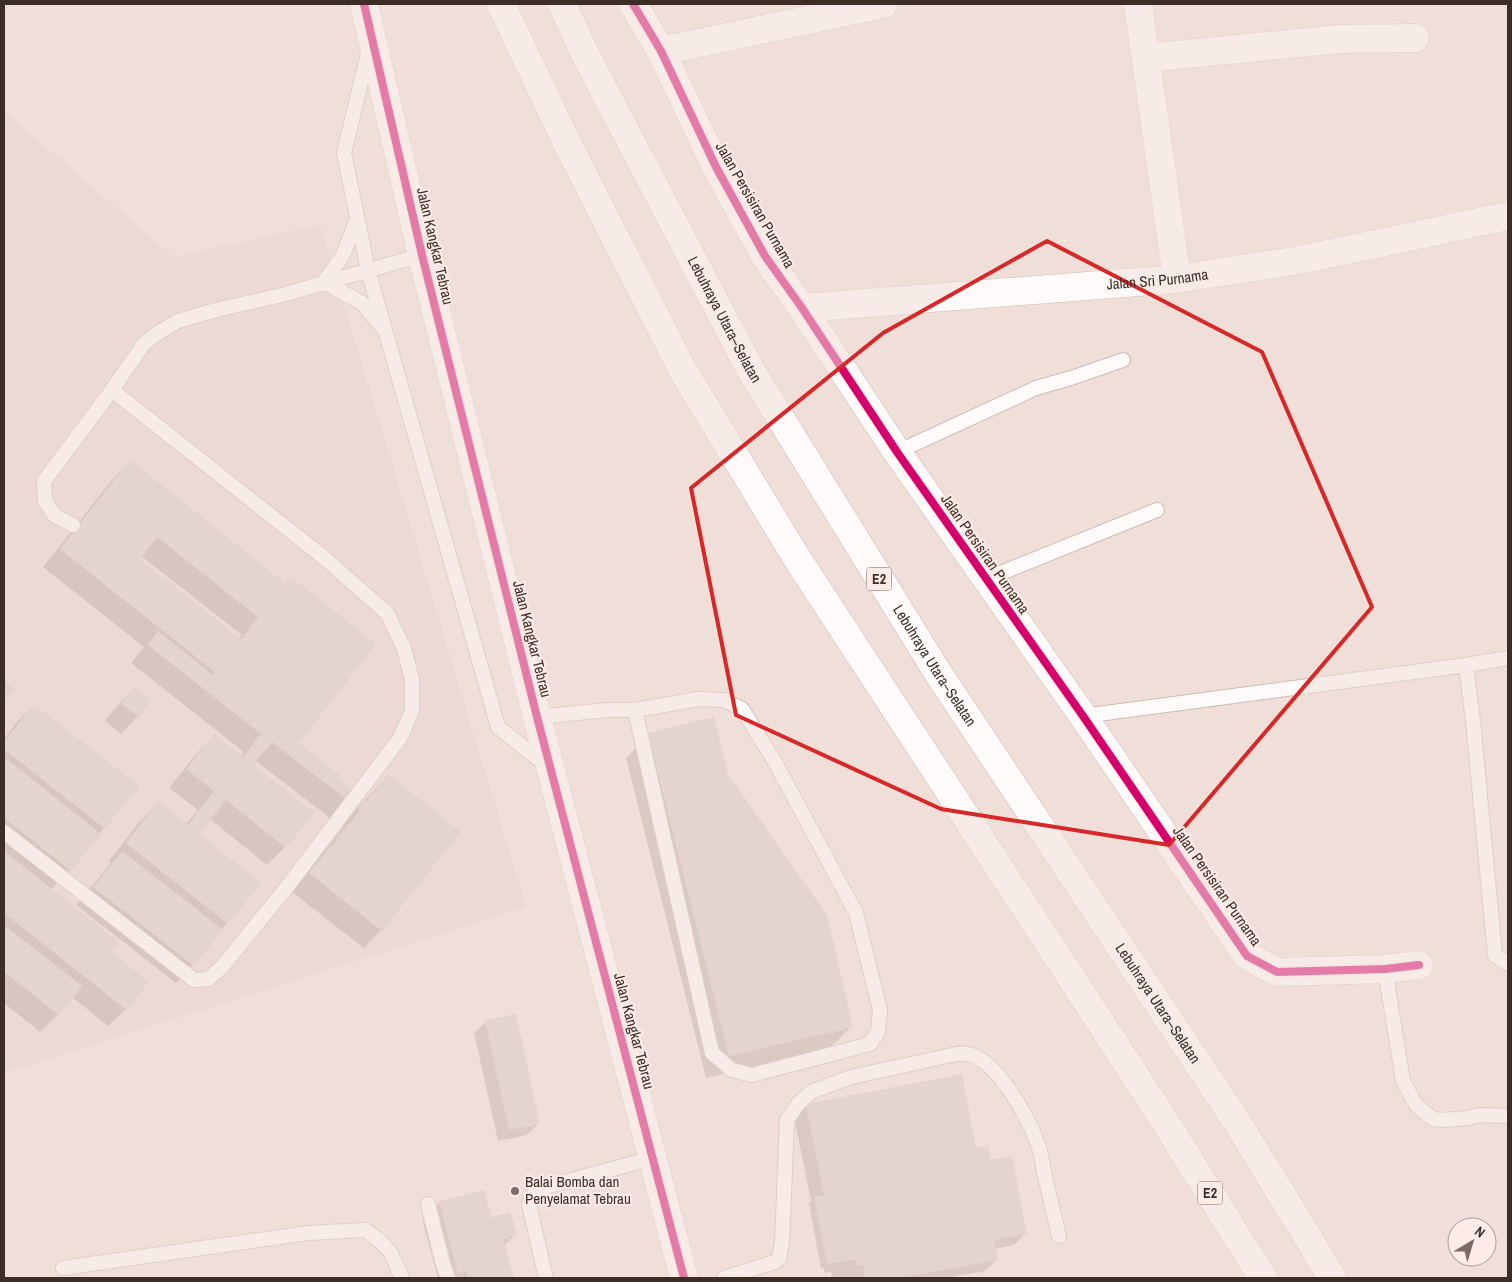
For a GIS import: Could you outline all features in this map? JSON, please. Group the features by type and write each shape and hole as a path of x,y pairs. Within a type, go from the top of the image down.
{"main road":[{"name":"Jalan Kangkar Tebrau","path":"364,4 422,255 538,717 684,1278"},
{"name":"E2","path":"501,4 566,141 682,369 798,560 1157,1109 1263,1278"},
{"name":"Lebuhraya Utara–Selatan","path":"562,4 585,54 750,369 938,673 1235,1119 1332,1278"},
{"name":"Jalan Persisiran Purnama","path":"633,4 660,51 716,168 765,256 802,308 897,452 1083,716 1247,956 1276,972 1385,969 1419,964"},
{"path":"660,51 883,4"},
{"path":"1138,4 1177,278"},
{"path":"1146,58 1340,39 1416,38"},
{"name":"Jalan Sri Purnama","path":"802,308 1177,278 1300,260 1508,216"}],"lane":[{"path":"372,36 344,153 368,270 498,726 552,769"},
{"path":"324,282 343,255 357,219"},
{"path":"73,525 55,516 44,501 44,481 143,345 156,334 178,321 286,294 422,255"},
{"path":"324,282 362,303 386,332"},
{"path":"897,452 1036,388 1123,360"},
{"path":"4,832 194,980 208,979 222,967 287,887 376,770 400,738 412,710 412,680 404,648 387,613 322,556 112,390"},
{"path":"986,579 1157,510"},
{"path":"1083,716 1508,658"},
{"path":"1466,665 1495,955 1508,964"},
{"path":"538,717 607,710 635,710 698,699 724,700 742,709 775,762 856,913 880,1010 878,1032 870,1044 752,1075 732,1070 712,1053 635,710"},
{"path":"1385,969 1403,1081 1416,1105 1432,1119 1468,1118 1479,1115 1505,1116"},
{"path":"724,1278 775,1262 779,1259 782,1242 787,1120 798,1104 811,1092 851,1077 952,1055 968,1054 990,1067 1012,1094 1038,1143 1059,1236"},
{"path":"546,1278 530,1204 533,1195 542,1188 653,1158"},
{"path":"428,1204 448,1278"},
{"path":"63,1268 308,1233 365,1230 380,1240 391,1253 402,1278"}],"highlighted area":[{"path":"1047,241 1262,352 1372,607 1169,845 941,809 736,715 691,488 883,333"}],"shaded area":[{"path":"4,111 174,257 320,225 526,907 4,1073"}],"building":[{"path":"130,460 285,583 290,576 376,644 299,743 341,776 339,779 367,801 388,774 461,832 382,931 309,873 360,810 272,742 253,765 314,813 286,848 226,800 199,834 261,883 228,924 126,843 158,801 188,825 214,791 186,769 214,734 243,757 261,734 148,645 158,631 213,675 215,672 60,549","holes":["157,537 258,617 241,639 140,559"]},
{"path":"4,681 14,689 4,702"},
{"path":"134,686 152,700 139,717 121,703"},
{"path":"34,704 139,786 105,829 4,749 4,742"},
{"path":"714,717 728,774 827,915 853,1027 729,1056 648,733"},
{"path":"4,757 101,834 71,871 4,818"},
{"path":"4,851 119,942 111,952 149,982 127,1010 4,913"},
{"path":"122,851 223,930 194,966 93,887"},
{"path":"4,925 82,986 59,1015 4,972"},
{"path":"516,1014 540,1124 509,1130 485,1020"},
{"path":"962,1074 976,1148 988,1146 991,1160 1012,1156 1027,1234 994,1240 998,1260 897,1278 865,1278 863,1265 857,1265 856,1259 827,1264 814,1197 824,1195 806,1104"},
{"path":"484,1190 491,1217 510,1212 517,1235 503,1239 514,1278 468,1278 466,1271 458,1274 439,1201"}],"cycle path":[{"path":"364,4 422,255 537,717 684,1278"},
{"path":"633,4 661,51 716,167 765,256 802,308 897,452 1083,716 1247,956 1277,972 1385,969 1419,965"}],"place":[{"name":"Balai Bomba dan Penyelamat Tebrau","path":"515,1191"}]}
